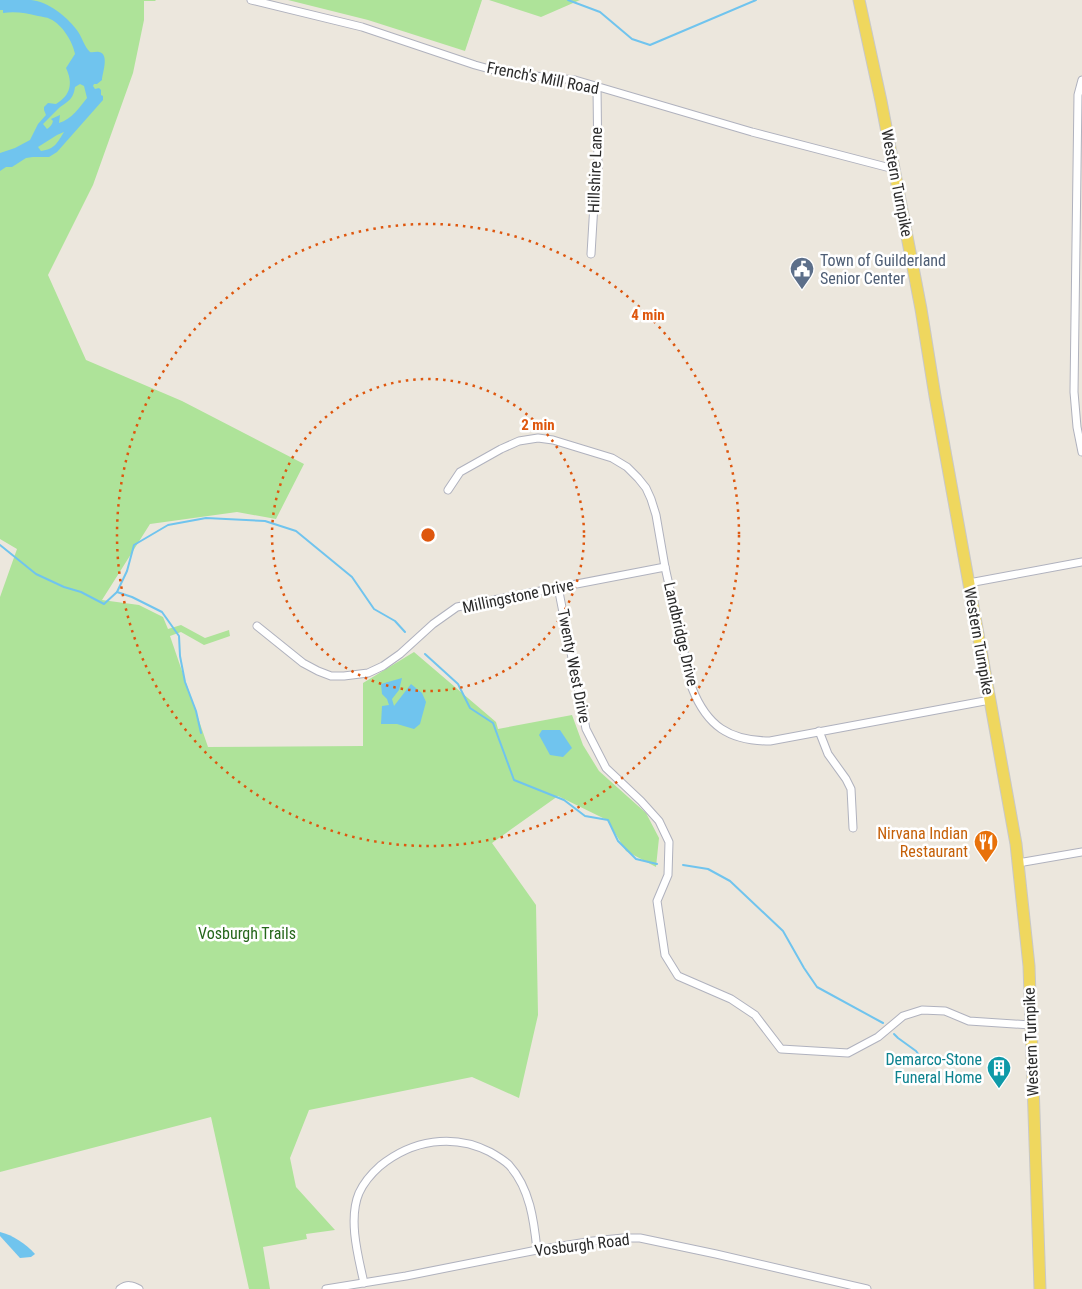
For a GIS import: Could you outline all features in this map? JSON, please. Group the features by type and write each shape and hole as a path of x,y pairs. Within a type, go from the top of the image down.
{"main road":[{"name":"Western Turnpike","path":"859,0 881,101 921,309 1016,844 1029,966 1040,1289"}],"street":[{"name":"French's Mill Road","path":"251,0 362,27 474,65 504,73 575,80 752,132 894,169"},
{"path":"1082,80 1078,104 1074,392 1077,427 1082,452"},
{"name":"Hillshire Lane","path":"591,254 598,171 597,87"},
{"name":"Landbridge Drive","path":"448,490 460,472 519,441 538,438 553,440 612,458 627,467 646,488 656,515 665,567 692,688 697,699 715,725 740,738 770,741 990,700"},
{"path":"969,583 1082,562"},
{"name":"Millingstone Drive","path":"257,626 303,663 318,671 331,676 368,674 400,654 433,624 457,607 665,567"},
{"name":"Twenty West Drive","path":"558,587 586,730 606,768 659,821 670,842 668,875 657,901 665,955 678,976 731,999 755,1015 781,1048 848,1053 878,1037 903,1016 922,1010 945,1011 969,1021 1031,1025"},
{"path":"819,731 828,754 850,789 852,795 853,828"},
{"path":"1018,863 1082,852"},
{"path":"364,1283 354,1232 355,1207 364,1182 390,1158 413,1147 435,1142 458,1141 478,1146 498,1156 509,1165 528,1198 538,1250"},
{"name":"Vosburgh Road","path":"326,1289 593,1241 640,1238 866,1289"},
{"path":"120,1289 127,1285 139,1289"}],"green space":[{"name":"Vosburgh Trails","path":"0,0 156,0 144,1 144,20 133,73 93,185 48,275 86,360 182,401 304,464 276,519 237,512 150,524 102,600 139,605 163,617 168,629 181,625 205,638 229,630 230,636 204,645 181,632 170,636 208,747 363,746 363,683 414,652 496,722 498,729 572,715 583,745 599,771 646,813 659,838 656,867 626,851 607,820 558,796 492,843 536,905 538,1015 519,1098 472,1077 309,1110 290,1158 296,1187 335,1230 306,1234 307,1239 263,1247 270,1289 249,1289 211,1117 0,1172 0,597 17,549 0,539"},
{"path":"288,0 482,0 465,51 368,20"},
{"path":"489,0 580,0 541,17"}],"water":[{"path":"0,0 31,0 38,1 56,10 78,32 90,52 98,52 104,56 105,65 102,80 93,86 95,89 99,88 101,90 103,100 57,152 49,157 26,158 12,167 6,167 0,171 0,153 30,140 38,124 46,115 44,107 48,103 56,104 68,93 70,79 66,68 75,54 66,34 54,21 25,13 3,13 3,10 0,10","holes":["80,84 84,86 87,98 68,119 59,123 60,115 51,119 53,122 47,129 43,124 69,100 73,95 75,87","64,132 53,147 41,151 38,147"]},
{"path":"402,678 399,690 392,699 394,706 411,684 422,693 426,702 420,724 414,729 397,724 381,724 382,706 389,705 387,699 382,694 381,684"},
{"path":"542,730 560,730 572,748 563,757 550,755 539,735"},
{"path":"0,1232 19,1240 35,1254 31,1257 20,1258 0,1236"}],"waterway":[{"path":"568,0 600,12 632,39 650,45 756,0"},
{"path":"117,592 127,571 134,545 168,525 206,518 265,521 296,531 352,577 374,609 395,621 405,632"},
{"path":"0,545 36,574 64,587 81,592 104,604 117,592 132,597 162,612 179,636 180,656 185,682 196,711 201,733"},
{"path":"425,654 458,684 470,708 493,723 514,780 564,800 585,816 608,820 618,841 636,859 657,864"},
{"path":"683,865 708,869 730,881 783,931 817,987 883,1023"},
{"path":"894,1034 916,1051 926,1064"}],"place":[{"name":"Town of Guilderland Senior Center","path":"802,290"},
{"name":"Nirvana Indian Restaurant","path":"986,863"},
{"name":"Demarco-Stone Funeral Home","path":"999,1089"}]}
